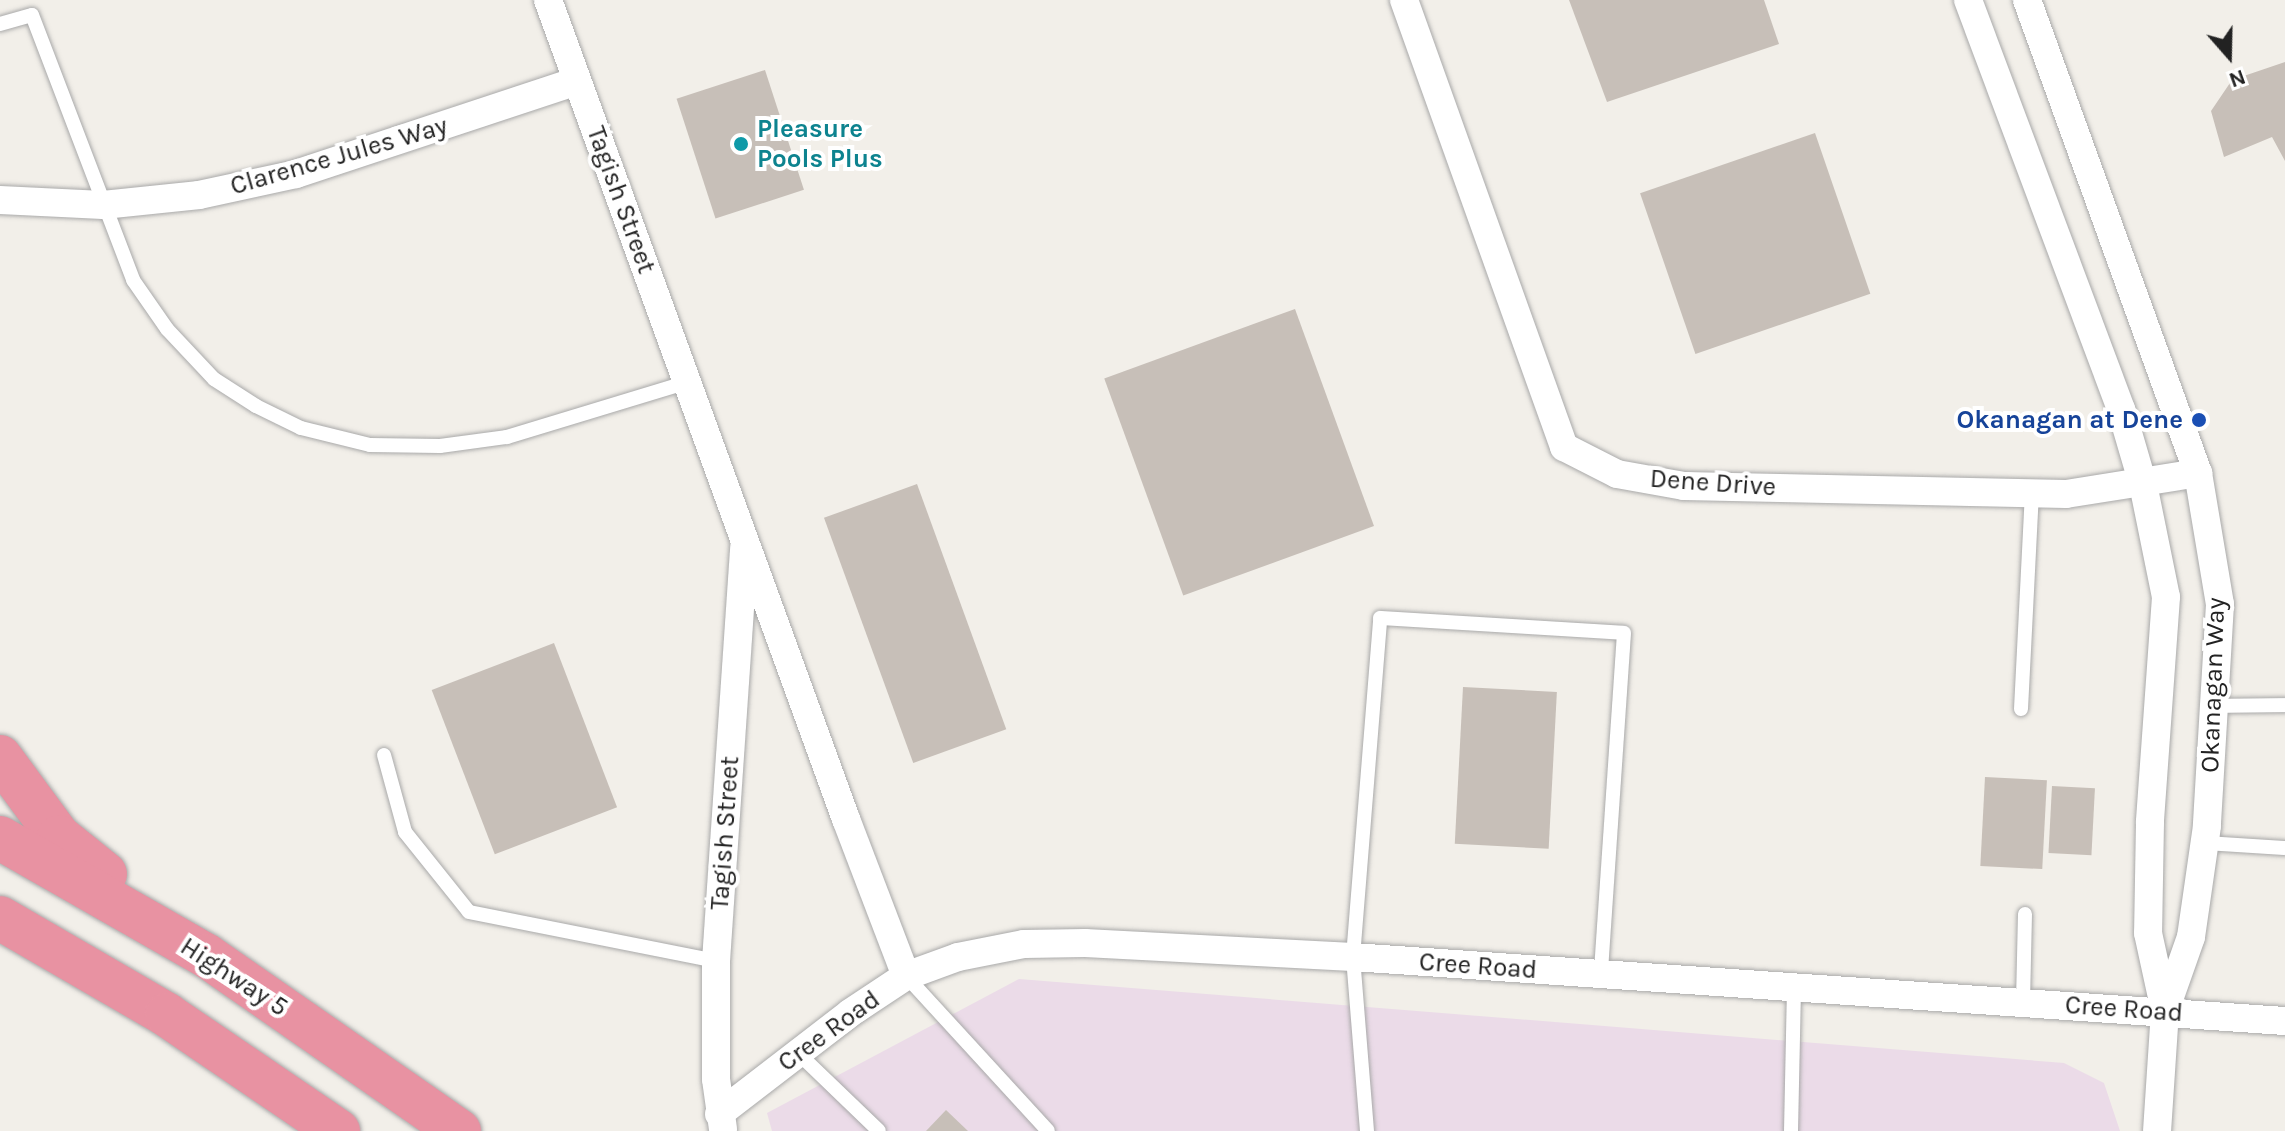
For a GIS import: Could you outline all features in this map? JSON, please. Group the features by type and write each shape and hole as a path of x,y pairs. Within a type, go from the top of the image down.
{"highway":[{"path":"0,757 59,837 207,956"},
{"name":"Highway 5","path":"0,838 207,956 459,1131"},
{"path":"0,918 167,1015 338,1131"}],"street":[{"name":"Tagish Street","path":"548,0 906,976"},
{"name":"Dene Drive","path":"1404,0 1564,447 1617,474 1684,486 2066,494 2198,473"},
{"name":"Okanagan Way","path":"1968,0 2121,409 2143,484 2166,597 2150,822 2148,933 2165,1011"},
{"name":"Okanagan Way","path":"2027,0 2198,473 2220,604 2205,843 2191,937 2165,1011 2157,1131"},
{"name":"Clarence Jules Way","path":"0,200 103,205 199,195 296,174 577,81"},
{"name":"Tagish Street","path":"721,1123 716,961 745,535"},
{"name":"Cree Road","path":"721,1123 798,1053 906,976 958,957 1024,944 1085,943 1353,957 2285,1021"}],"lane":[{"path":"0,24 32,15 133,280 167,329 214,379 301,428 370,445 440,446 507,437 688,382"},
{"path":"2021,709 2032,493"},
{"path":"1367,1131 1353,957 1380,618 1624,633 1601,974"},
{"path":"2214,706 2285,705"},
{"path":"384,755 405,832 469,912 716,961"},
{"path":"2205,843 2285,848"},
{"path":"2023,1002 2025,914"},
{"path":"906,976 1048,1131"},
{"path":"1791,1131 1794,987"},
{"path":"798,1053 879,1131"}],"shaded area":[{"path":"1019,979 2064,1063 2104,1083 2120,1131 772,1131 767,1113"}],"building":[{"path":"1569,0 1764,0 1779,44 1607,102"},
{"path":"2285,62 2285,161 2272,137 2224,157 2211,111 2232,80"},
{"name":"Pleasure Pools Plus","path":"765,70 804,190 715,219 677,99"},
{"path":"1815,133 1870,294 1695,354 1640,193"},
{"path":"1295,309 1374,526 1183,595 1104,378"},
{"path":"917,484 1006,729 913,763 824,518"},
{"path":"554,643 617,807 495,854 432,690"},
{"path":"1463,687 1557,692 1549,849 1455,844"},
{"path":"1985,777 2047,780 2042,869 1980,866"},
{"path":"2052,786 2095,788 2091,855 2048,853"},
{"path":"946,1110 968,1131 926,1131"}],"place":[{"name":"Pleasure Pools Plus","path":"741,144"},
{"name":"Okanagan at Dene","path":"2199,420"}]}
